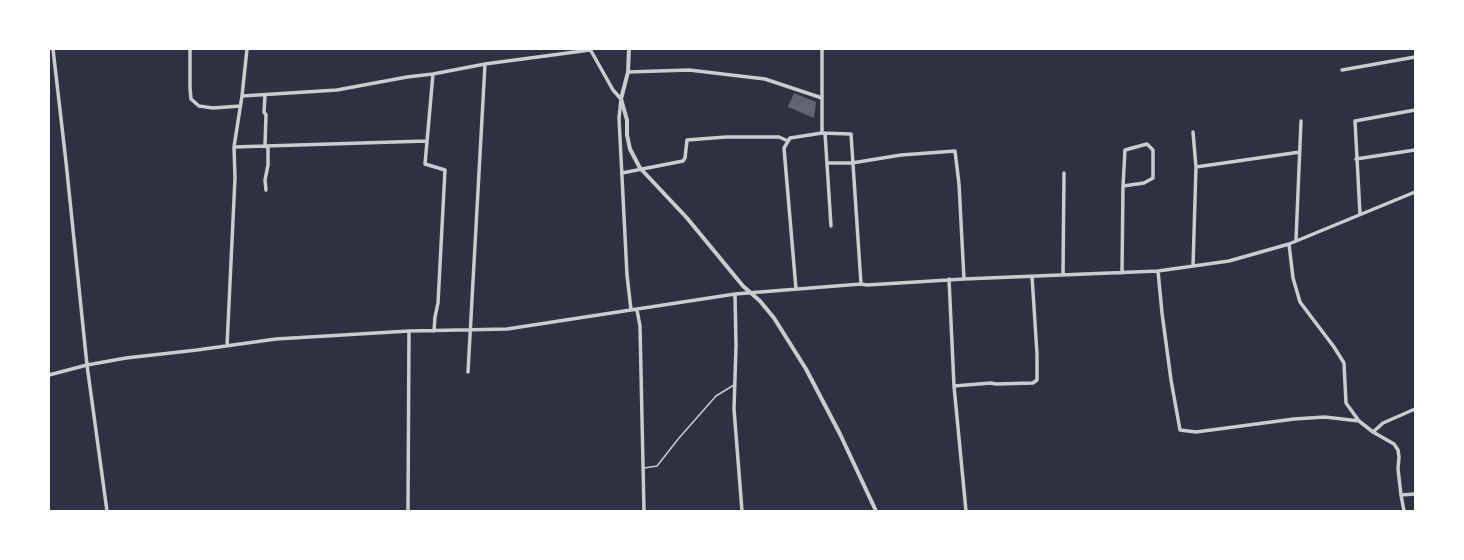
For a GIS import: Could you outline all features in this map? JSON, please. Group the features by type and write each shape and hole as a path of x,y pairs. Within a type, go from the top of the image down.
{"street":[{"path":"53,49 87,365 107,511"},
{"path":"190,49 190,88 192,99 199,106 213,108 240,106"},
{"path":"227,346 235,178 234,147 248,49"},
{"path":"242,96 337,90 485,64 590,49 613,90 621,99 626,120 626,134 630,149 640,168 687,218 750,293 760,301 774,318 806,369 840,434 876,511"},
{"path":"629,49 628,72 621,99 619,118 627,275 631,310"},
{"path":"822,49 823,133 827,163 831,226"},
{"path":"1342,70 1415,57"},
{"path":"468,372 485,64"},
{"path":"628,72 689,70 766,80 822,98"},
{"path":"433,74 424,164 445,170 438,303 434,317 434,331"},
{"path":"265,95 265,145 268,148 268,165 265,180 266,190"},
{"path":"1360,214 1355,121 1415,110"},
{"path":"1296,240 1301,120"},
{"path":"1193,132 1196,167 1193,266"},
{"path":"796,289 784,148 790,138 823,133 851,134 861,284"},
{"path":"622,173 640,168 683,161 685,158 687,140 726,137 779,137 788,141"},
{"path":"234,147 426,141"},
{"path":"1122,273 1123,186 1125,150 1147,144 1153,150 1153,178 1144,183 1123,186"},
{"path":"1356,159 1415,150"},
{"path":"827,163 852,163 901,155 955,151 959,184 964,279"},
{"path":"1196,167 1300,152"},
{"path":"1063,275 1064,174"},
{"path":"49,375 87,365 126,358 276,339 409,331 507,328 637,310 735,294 861,284 867,285 964,279 1158,271 1229,261 1289,244 1415,192"},
{"path":"1289,244 1293,278 1300,302 1344,363 1346,403 1359,421 1373,432 1394,444 1398,450 1398,469 1404,511"},
{"path":"1158,271 1171,380 1180,430 1196,432 1294,419 1325,417 1359,421"},
{"path":"954,386 991,383 1033,384 1037,380 1037,354 1032,276"},
{"path":"949,280 954,386 966,511"},
{"path":"735,294 736,346 734,409 742,511"},
{"path":"637,310 640,326 644,511"},
{"path":"408,511 409,331"},
{"path":"1373,432 1383,423 1415,409"},
{"path":"1401,495 1415,494"}],"lane":[{"path":"644,468 658,466 716,396 734,385"}],"building":[{"path":"794,93 816,102 814,118 788,107"}]}
